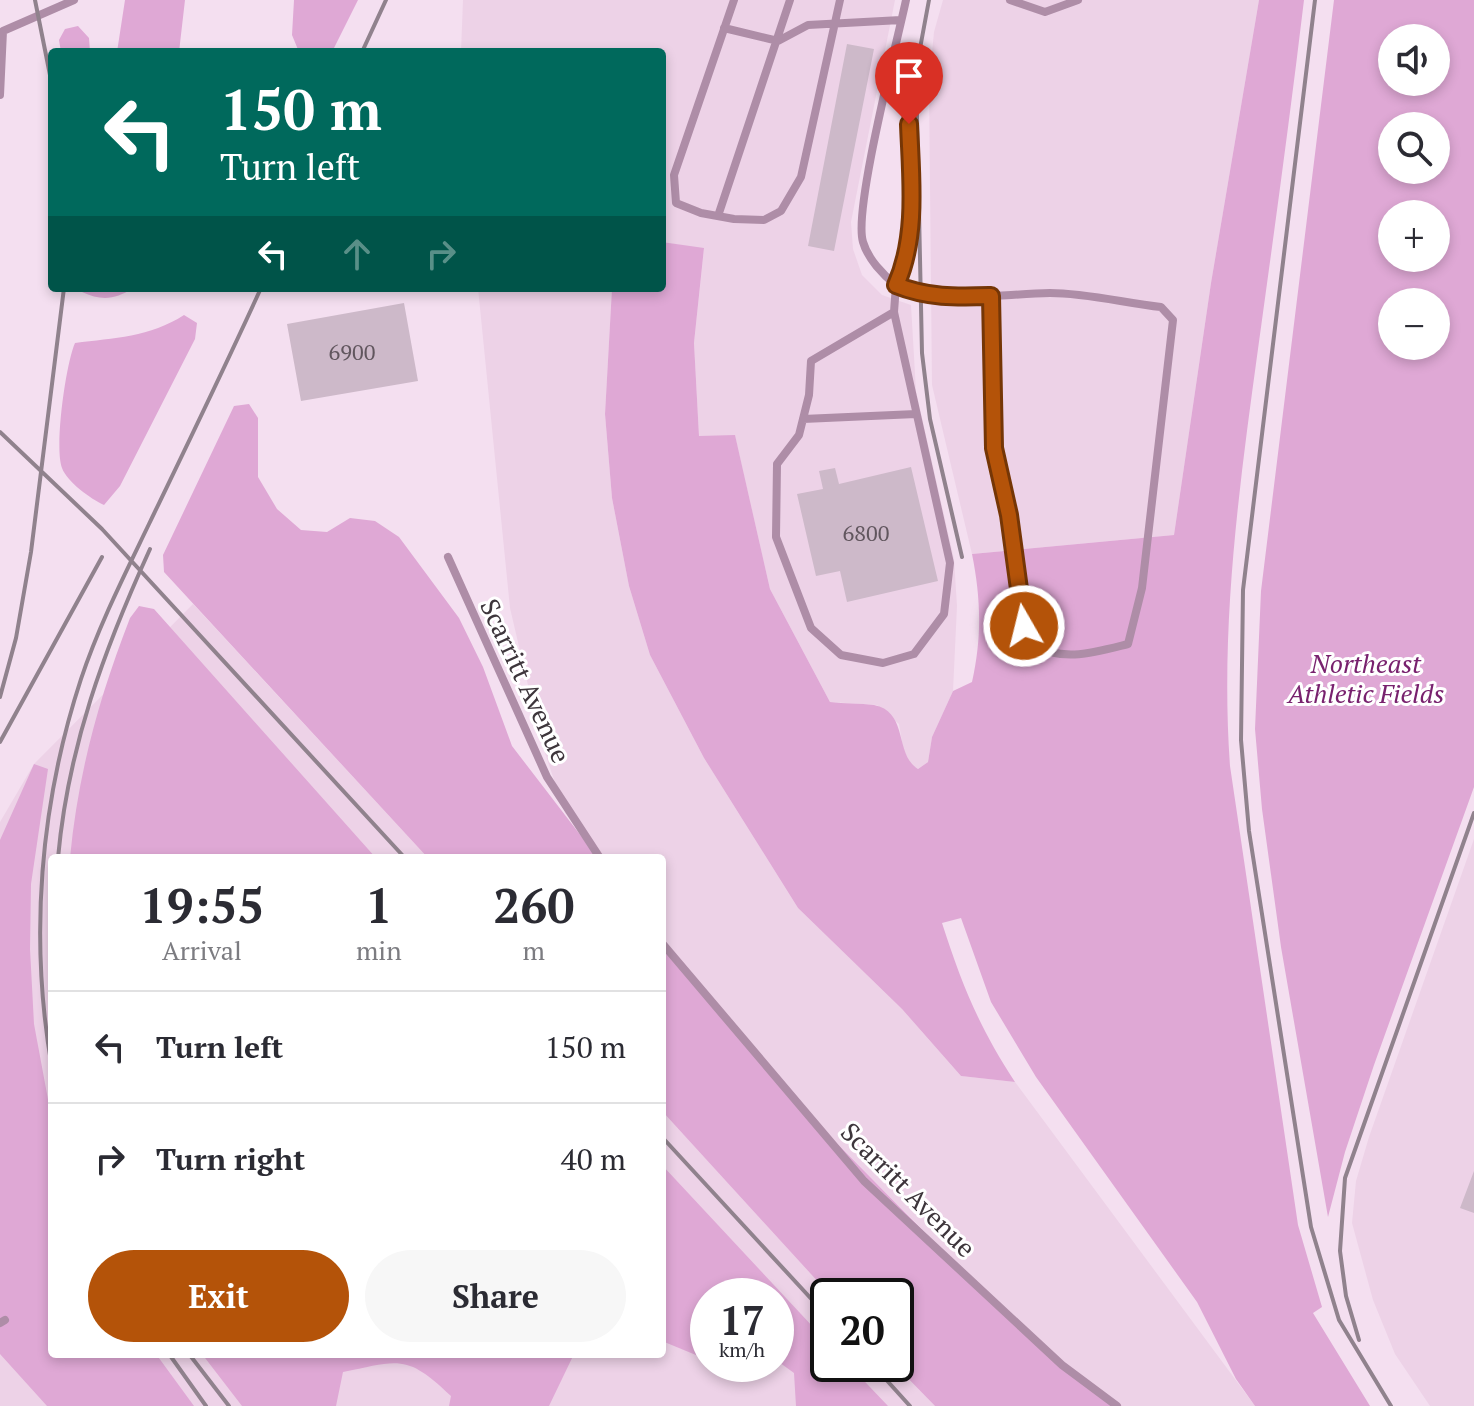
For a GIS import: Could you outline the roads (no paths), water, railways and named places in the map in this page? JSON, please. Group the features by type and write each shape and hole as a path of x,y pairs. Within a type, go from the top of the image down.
{"lane":[{"path":"0,95 3,31 74,0"},
{"path":"734,0 674,175 676,203 718,216 764,220 781,211 801,177 840,0"},
{"path":"718,216 790,0"},
{"path":"906,0 863,208 863,241 881,273 896,285 921,295 942,298 991,296 1069,295 1161,307 1173,320 1142,588 1128,644 1090,654 1055,657 1027,645 1009,515 994,448 991,296"},
{"path":"1010,0 1045,12 1078,0"},
{"path":"724,28 778,41 808,25 901,20"},
{"path":"886,92 901,106 909,124 911,200 906,263 896,285 894,312 950,563 944,614 914,654 883,663 841,655 811,628 776,537 777,464 799,435 809,395 811,361 894,312"},
{"path":"803,419 916,414"},
{"name":"Scarritt Avenue","path":"448,557 547,777 597,854"},
{"name":"Scarritt Avenue","path":"666,948 864,1181 1062,1365 1117,1406"}],"railway":[{"path":"35,0 48,65"},
{"path":"364,48 386,0"},
{"path":"929,0 916,70 922,353 930,419 962,557"},
{"path":"1315,0 1243,590 1241,740 1249,831 1311,1227 1339,1320 1391,1406"},
{"path":"0,697 16,638 31,552 64,292"},
{"path":"48,1040 41,970 42,872 56,774 67,726 104,619 259,292"},
{"path":"0,432 102,529 401,854"},
{"path":"58,854 70,777 90,700 150,549"},
{"path":"0,742 102,557"},
{"path":"1359,1340 1346,1296 1340,1251 1345,1178 1474,813"},
{"path":"666,1141 810,1297"},
{"path":"172,1358 206,1406"},
{"path":"192,1358 229,1406"},
{"path":"888,1382 910,1406"}],"park label":[{"name":"Northeast Athletic Fields","path":"1366,679"}]}
